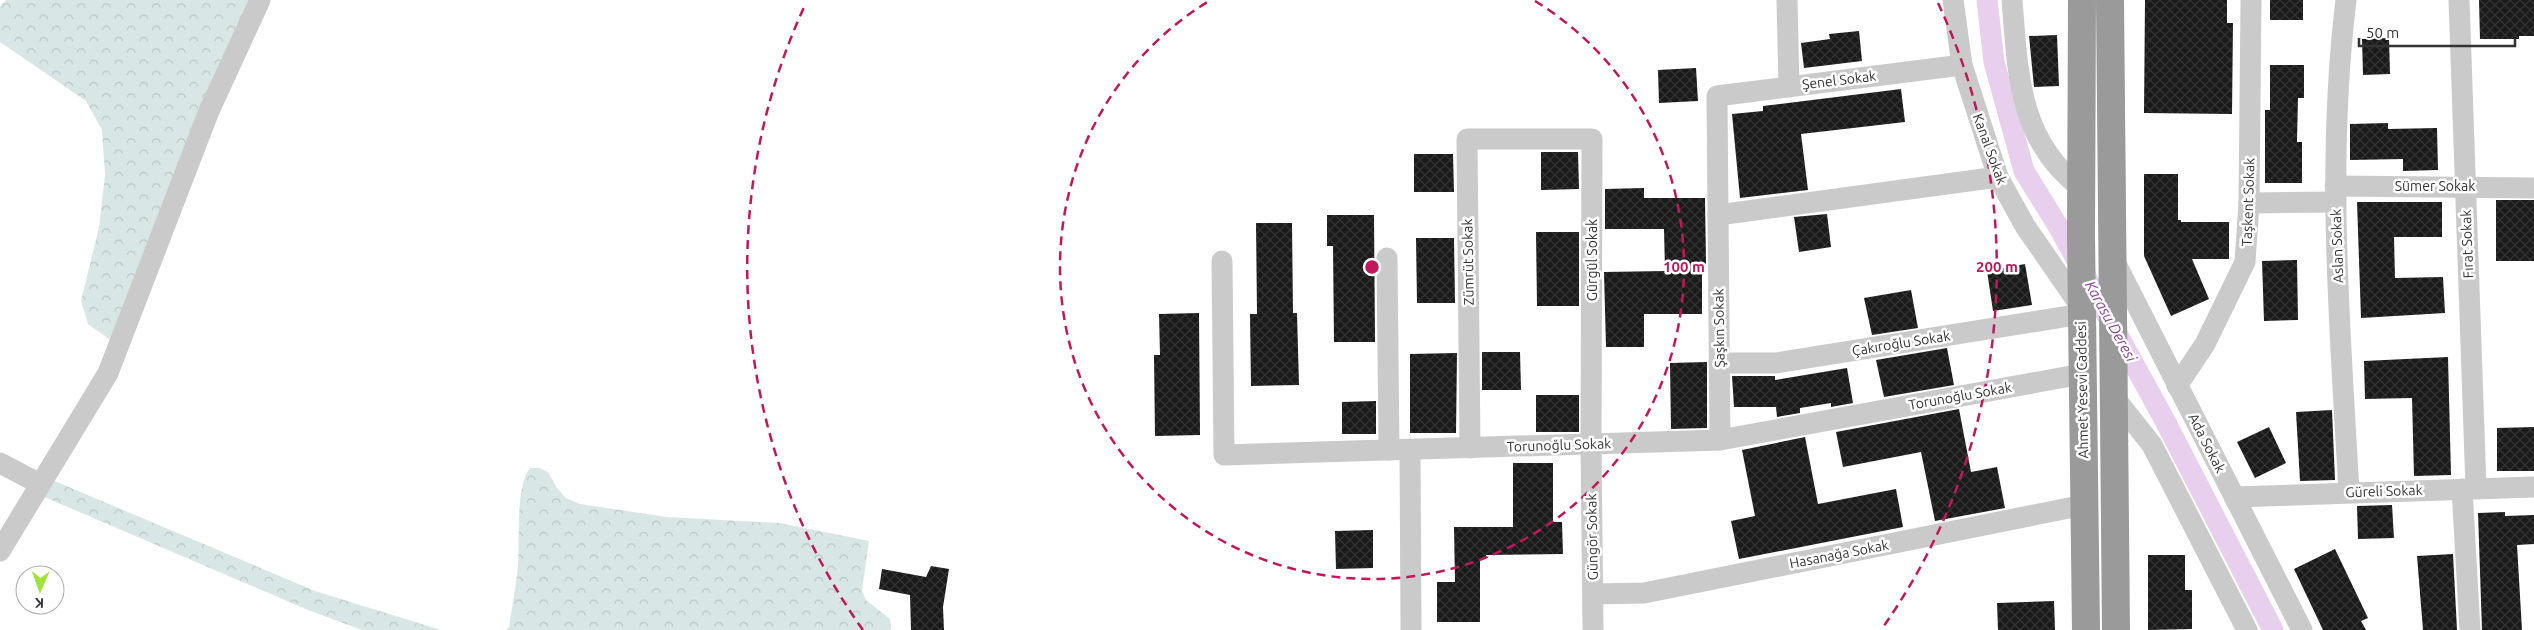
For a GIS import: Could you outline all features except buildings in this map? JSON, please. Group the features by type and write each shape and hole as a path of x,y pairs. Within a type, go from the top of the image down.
{"highway":[{"name":"Ahmet Yesevi Caddesi","path":"2082,0 2081,235 2086,630"},
{"path":"2110,0 2116,630"}],"street":[{"path":"0,551 108,373 209,111 260,0"},
{"path":"1787,0 1789,87"},
{"name":"Kanal Sokak","path":"1953,0 1962,65 1998,177 2025,226 2082,311"},
{"path":"2012,0 2019,74 2030,121 2046,155 2057,168 2081,188"},
{"name":"Taşkent Sokak","path":"2177,386 2205,344 2246,262 2249,203 2251,0"},
{"name":"Aslan Sokak","path":"2346,0 2337,91 2335,194 2349,492"},
{"name":"Fırat Sokak","path":"2459,0 2466,186 2470,630"},
{"name":"Şenel Sokak","path":"1717,96 1962,65"},
{"name":"Şaşkın Sokak","path":"1717,96 1720,440"},
{"name":"Zümrüt Sokak","path":"1470,448 1467,139 1528,139"},
{"name":"Gürgül Sokak","path":"1528,139 1592,139 1591,444"},
{"path":"1718,216 1998,177"},
{"name":"Sümer Sokak","path":"2249,203 2335,194 2466,186 2534,188"},
{"name":"Ada Sokak","path":"2112,256 2302,630"},
{"path":"1387,258 1410,630"},
{"name":"Torunoğlu Sokak","path":"1222,261 1224,455 1720,440 2082,374"},
{"name":"Çakıroğlu Sokak","path":"1720,363 1776,363 2082,311"},
{"path":"2114,397 2152,445 2247,630"},
{"name":"Güngör Sokak","path":"1591,444 1594,630"},
{"path":"0,463 40,484"},
{"name":"Güreli Sokak","path":"2234,497 2534,487"},
{"name":"Hasanağa Sokak","path":"1593,594 1644,593 2084,505"}],"green space":[{"path":"6,0 260,0 119,346 88,324 81,301 99,227 105,175 102,130 86,101 0,42 0,6"},
{"path":"530,468 539,468 548,472 557,488 566,498 580,504 667,517 780,523 869,541 862,591 866,600 890,619 891,630 506,630 509,627 518,566 520,501 525,477"},
{"path":"45,477 315,591 441,630 362,630 308,610 35,493"}],"waterway":[{"name":"Karasu Deresi","path":"1987,0 1994,62 2024,171 2058,226 2163,417 2273,630"}]}
